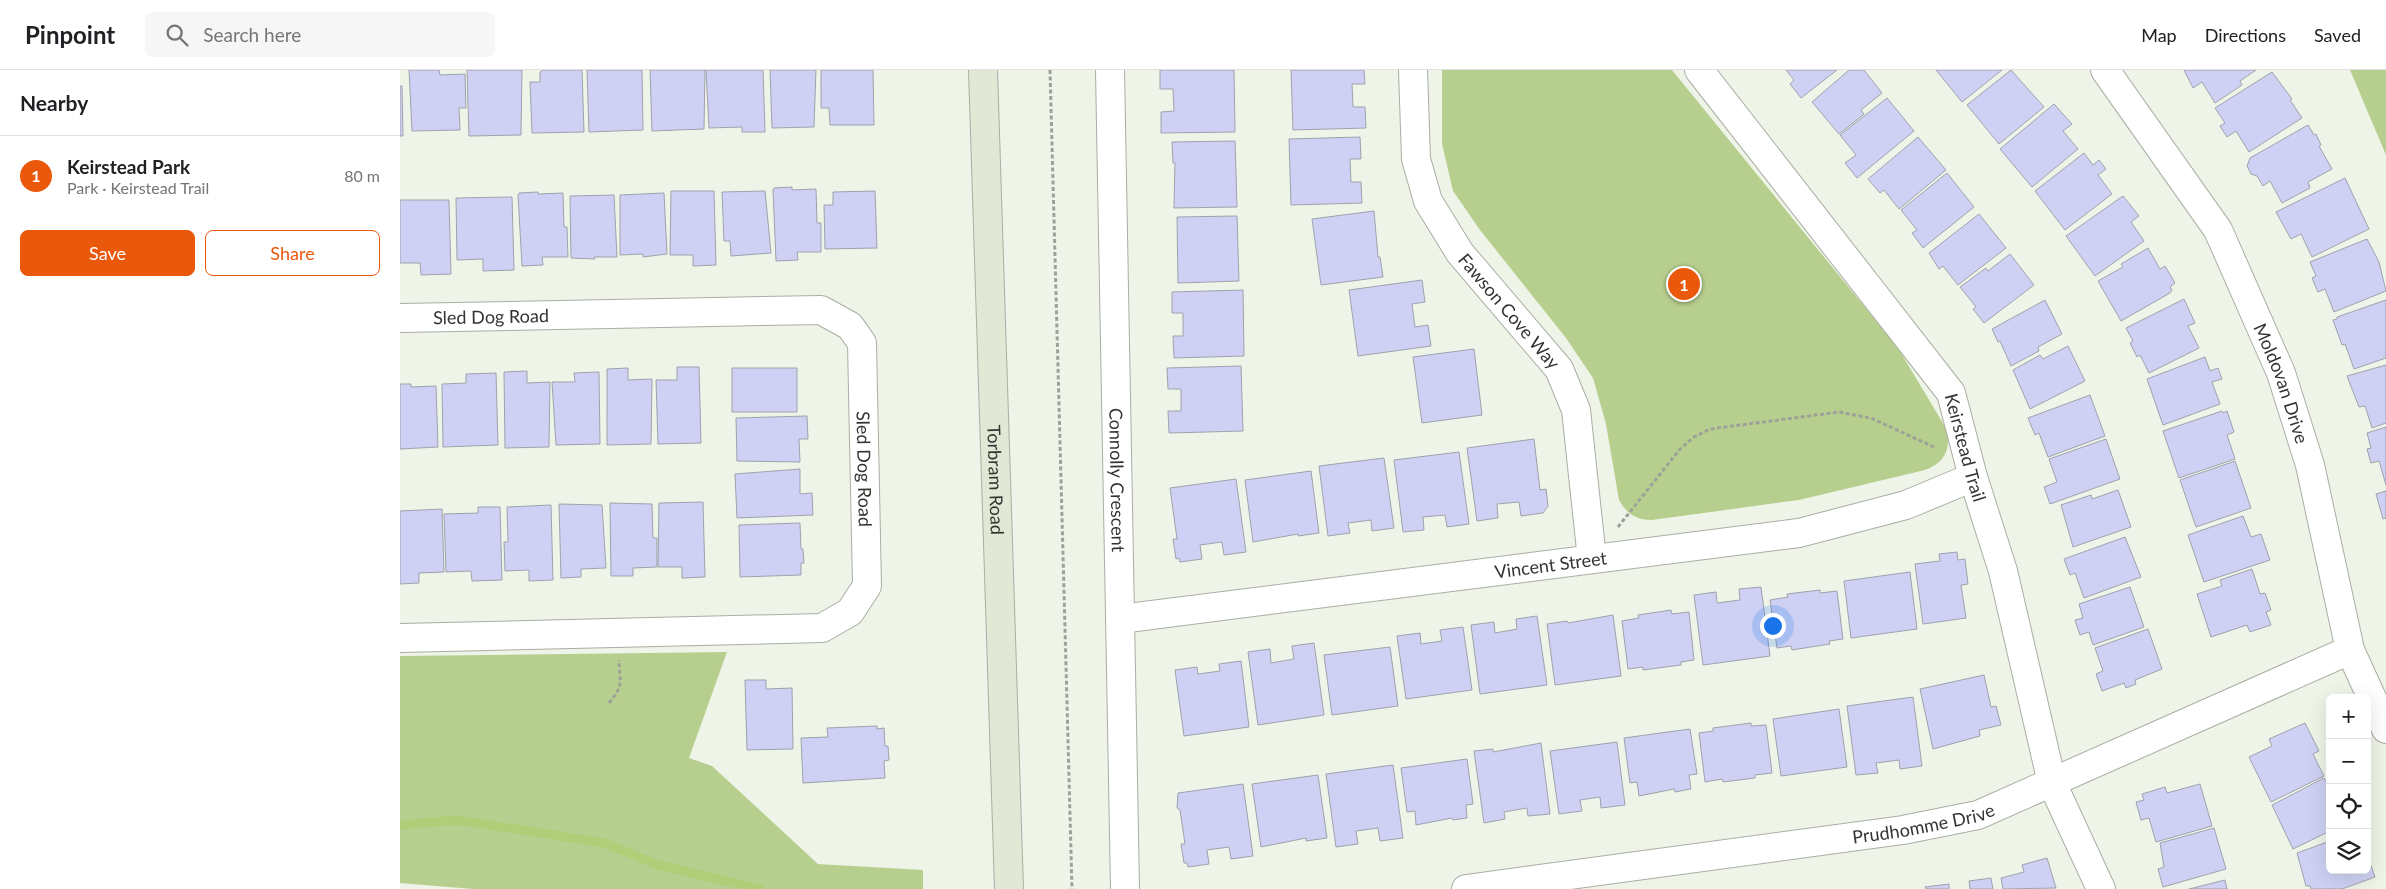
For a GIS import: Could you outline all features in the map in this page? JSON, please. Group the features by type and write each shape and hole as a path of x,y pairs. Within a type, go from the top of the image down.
{"main road":[{"name":"Torbram Road","path":"983,70 1009,889"}],"street":[{"name":"Connolly Crescent","path":"1110,70 1125,889"},
{"name":"Fawson Cove Way","path":"1413,70 1416,159 1428,201 1460,253 1559,369 1576,410 1592,559"},
{"name":"Keirstead Trail","path":"1698,70 1951,393 1973,477 2003,571 2052,783"},
{"name":"Moldovan Drive","path":"2105,70 2218,230 2281,373 2310,465 2350,650 2386,729"},
{"name":"Sled Dog Road","path":"400,318 821,310 850,326 862,343 867,586 850,612 822,628 400,638"},
{"name":"Vincent Street","path":"1120,619 1799,533 1906,505 1973,477"},
{"name":"Prudhomme Drive","path":"1466,889 1903,830 1978,815 2350,650"},
{"path":"2052,783 2101,889"}],"path":[{"path":"1050,70 1072,889"},
{"path":"1592,559 1680,448 1694,437 1710,429 1839,412 1871,418 1940,449"},
{"path":"609,703 617,693 622,682 619,670 619,634"}],"green space":[{"path":"1442,70 1672,70 1898,348 1947,430 1948,444 1945,455 1937,464 1925,470 1799,500 1652,520 1641,519 1632,515 1619,500 1606,424 1593,378 1566,338 1480,230 1453,191 1442,144"},
{"path":"2350,70 2386,70 2386,155"},
{"path":"727,652 689,758 712,766 818,864 923,870 923,889 473,889 400,883 400,656"}],"building":[{"path":"409,70 439,70 440,75 465,74 466,108 459,108 460,130 412,131"},
{"path":"467,70 522,70 521,135 469,136"},
{"path":"543,70 582,70 584,132 532,133 530,82 540,82 540,72"},
{"path":"587,70 642,70 643,130 589,132"},
{"path":"650,70 705,70 704,129 652,131"},
{"path":"706,70 763,70 765,132 742,132 742,127 709,128"},
{"path":"770,70 816,70 814,127 772,128"},
{"path":"821,70 873,70 874,125 830,125 829,108 821,108"},
{"path":"1160,70 1234,70 1235,132 1161,133 1161,112 1174,111 1173,89 1160,89"},
{"path":"1291,70 1364,70 1365,84 1352,84 1353,107 1365,107 1366,128 1293,130"},
{"path":"1786,70 1837,70 1801,98 1790,84 1794,80"},
{"path":"1849,70 1864,70 1882,93 1861,110 1864,114 1839,134 1812,102"},
{"path":"1936,70 2002,70 1962,102"},
{"path":"2011,70 2044,107 1999,144 1967,105"},
{"path":"2184,70 2256,70 2240,81 2242,85 2215,103 2202,82 2193,88"},
{"path":"2272,72 2292,99 2290,100 2302,118 2249,152 2236,131 2227,137 2220,126 2225,123 2215,108"},
{"path":"400,86 402,86 403,136 400,136"},
{"path":"1887,98 1914,131 1857,178 1845,163 1856,155 1840,135"},
{"path":"2054,104 2072,124 2063,131 2078,149 2032,187 2000,149"},
{"path":"2308,125 2314,135 2316,134 2321,145 2319,146 2332,169 2308,182 2310,188 2282,203 2270,181 2263,186 2257,176 2251,174 2247,166 2250,158"},
{"path":"1360,137 1361,159 1350,159 1351,182 1361,182 1362,203 1291,205 1289,139"},
{"path":"1918,137 1946,170 1899,209 1884,190 1880,193 1868,179"},
{"path":"1235,141 1237,207 1174,208 1175,163 1173,163 1172,142"},
{"path":"2084,153 2093,165 2099,160 2106,169 2098,175 2112,194 2065,230 2035,191"},
{"path":"1947,173 1974,207 1923,248 1912,233 1917,230 1901,210"},
{"path":"2345,178 2369,229 2312,257 2301,234 2291,239 2276,212"},
{"path":"792,187 792,190 816,189 817,223 821,223 821,252 797,252 798,260 776,261 773,190 774,188"},
{"path":"671,191 714,191 716,265 693,266 693,255 670,255"},
{"path":"765,191 771,253 731,256 730,241 724,241 722,192"},
{"path":"875,191 877,248 825,249 824,205 833,205 833,192"},
{"path":"538,192 538,194 563,193 564,227 567,227 568,257 542,257 543,265 522,266 518,195 519,193"},
{"path":"664,193 667,254 643,257 643,254 620,255 620,195"},
{"path":"614,195 617,257 594,257 595,259 571,258 570,196"},
{"path":"2123,196 2139,216 2131,222 2144,241 2095,276 2066,236"},
{"path":"512,197 514,270 483,271 483,259 457,260 456,198"},
{"path":"400,200 449,200 451,274 421,275 420,263 400,263"},
{"path":"1374,211 1378,257 1380,257 1383,277 1321,285 1312,219"},
{"path":"1979,214 2006,248 1958,285 1943,266 1939,269 1929,253"},
{"path":"1237,216 1239,281 1178,283 1177,217"},
{"path":"2367,239 2379,262 2386,291 2334,312 2325,289 2318,292 2312,278 2316,276 2310,262"},
{"path":"2148,248 2160,269 2165,266 2175,283 2170,287 2172,290 2170,293 2121,321 2098,281 2123,267 2121,264"},
{"path":"2010,254 2034,285 1984,323 1973,309 1976,307 1960,287 1986,268 1988,271"},
{"path":"1422,280 1425,302 1412,304 1415,327 1428,325 1431,346 1358,356 1349,290"},
{"path":"1243,290 1244,356 1174,358 1173,336 1183,336 1183,313 1172,313 1172,292"},
{"path":"2184,299 2195,323 2188,326 2199,348 2149,373 2140,355 2137,357 2130,343 2133,341 2126,328"},
{"path":"2045,300 2062,334 2038,347 2039,351 2011,366 2000,341 1998,342 1992,329"},
{"path":"2386,300 2386,358 2354,369 2345,344 2342,345 2333,320"},
{"path":"2068,346 2085,381 2030,409 2013,370 2040,355 2043,359"},
{"path":"1474,349 1482,415 1422,423 1413,357"},
{"path":"2205,357 2210,371 2218,368 2222,379 2212,382 2220,404 2163,425 2147,379"},
{"path":"2386,365 2386,423 2372,428 2365,406 2359,407 2347,376"},
{"path":"1241,366 1243,431 1169,433 1168,411 1181,411 1181,389 1168,389 1167,368"},
{"path":"677,367 699,367 701,443 658,444 656,380 677,380"},
{"path":"628,368 628,380 652,379 651,444 607,445 607,369"},
{"path":"732,368 797,368 797,412 732,412"},
{"path":"527,371 527,383 550,382 549,447 505,448 504,372"},
{"path":"599,372 600,444 556,445 552,382 575,382 574,373"},
{"path":"496,373 498,445 443,447 442,384 466,383 466,374"},
{"path":"400,384 411,384 411,387 436,386 438,447 400,449"},
{"path":"2090,395 2105,436 2048,457 2039,433 2035,435 2028,418"},
{"path":"2222,411 2223,413 2227,411 2234,432 2227,435 2235,459 2179,478 2163,431"},
{"path":"807,416 808,439 799,439 800,462 737,461 736,418"},
{"path":"2386,427 2386,485 2379,461 2371,463 2367,449 2371,448 2367,433"},
{"path":"1534,439 1540,490 1546,489 1548,506 1543,513 1521,516 1519,502 1497,504 1498,518 1477,521 1467,448"},
{"path":"2106,439 2120,479 2050,504 2044,487 2057,482 2049,459"},
{"path":"1459,452 1469,524 1447,527 1445,515 1423,517 1424,530 1403,532 1394,460"},
{"path":"1384,458 1394,528 1372,531 1371,520 1348,523 1350,533 1328,536 1319,466"},
{"path":"2235,461 2251,508 2196,527 2180,480"},
{"path":"800,469 800,494 812,493 813,515 737,518 735,474"},
{"path":"1311,471 1319,533 1298,536 1298,534 1253,542 1245,480"},
{"path":"1236,479 1246,552 1224,555 1222,542 1200,545 1202,559 1180,562 1179,558 1176,559 1173,539 1177,539 1170,488"},
{"path":"2118,490 2131,527 2073,547 2061,505 2091,495 2092,499"},
{"path":"2386,491 2386,518 2383,519 2376,494"},
{"path":"703,502 705,577 682,578 682,567 658,567 659,503"},
{"path":"610,503 652,504 653,538 657,538 657,567 633,568 633,576 611,576"},
{"path":"559,504 602,505 606,568 581,569 581,577 561,578"},
{"path":"551,505 553,580 529,581 529,570 505,571 504,542 508,542 507,507"},
{"path":"478,507 500,507 502,580 472,581 471,571 446,572 444,514 478,513"},
{"path":"442,509 444,572 419,573 419,583 400,584 400,511"},
{"path":"2243,516 2251,537 2261,534 2270,560 2204,582 2188,535"},
{"path":"800,523 801,549 803,549 804,563 801,563 801,575 740,577 739,525"},
{"path":"2125,537 2141,577 2084,598 2075,573 2070,575 2064,559"},
{"path":"1957,552 1958,560 1965,559 1968,584 1961,585 1966,618 1923,624 1915,564 1940,561 1939,554"},
{"path":"2252,569 2260,594 2265,593 2271,610 2266,612 2271,625 2250,632 2247,625 2211,637 2197,594 2222,586 2220,580"},
{"path":"1910,572 1917,629 1851,638 1844,581"},
{"path":"1761,587 1770,656 1703,665 1694,595 1716,592 1717,603 1740,600 1739,589"},
{"path":"2130,587 2144,627 2093,645 2089,632 2080,635 2075,620 2083,618 2079,604"},
{"path":"1820,590 1820,593 1837,591 1843,639 1829,641 1830,644 1792,650 1791,646 1777,648 1770,600 1788,597 1787,594"},
{"path":"1671,610 1672,614 1689,612 1694,660 1681,662 1681,665 1643,670 1643,667 1628,669 1622,621 1639,618 1638,615"},
{"path":"1613,615 1621,676 1555,685 1547,624 1567,621 1568,623"},
{"path":"1537,616 1547,685 1480,694 1471,625 1494,622 1495,633 1517,629 1516,619"},
{"path":"1463,627 1472,690 1406,699 1397,636 1420,633 1421,644 1442,641 1440,630"},
{"path":"2148,629 2162,669 2135,680 2136,684 2126,688 2124,683 2102,691 2096,674 2103,671 2095,648"},
{"path":"1314,643 1324,715 1258,725 1248,652 1270,649 1271,663 1294,659 1292,646"},
{"path":"1390,647 1398,706 1332,715 1324,655"},
{"path":"1241,661 1249,727 1184,736 1175,670 1197,667 1198,674 1220,671 1219,664"},
{"path":"1984,675 1991,707 1996,706 2001,725 1979,730 1980,736 1933,749 1920,689"},
{"path":"745,680 766,680 766,689 792,688 793,749 747,750"},
{"path":"1913,697 1922,766 1900,769 1899,760 1876,763 1878,773 1856,775 1847,706"},
{"path":"1839,709 1847,767 1781,776 1773,719"},
{"path":"1751,723 1751,726 1766,725 1772,773 1755,775 1755,778 1723,782 1722,779 1705,782 1699,733 1713,731 1713,728"},
{"path":"2305,723 2319,751 2313,754 2324,776 2271,802 2249,757 2272,746 2269,739"},
{"path":"877,726 877,729 884,728 885,746 888,746 889,760 884,761 885,778 803,783 801,738 828,737 827,728"},
{"path":"1690,729 1697,774 1689,775 1691,789 1675,792 1674,789 1639,796 1637,782 1630,783 1624,738"},
{"path":"1617,742 1625,805 1601,808 1600,797 1580,800 1582,811 1559,814 1550,751"},
{"path":"1541,743 1550,814 1528,816 1527,808 1504,812 1505,819 1484,823 1474,751 1493,749 1493,752"},
{"path":"1467,759 1473,804 1466,805 1467,818 1453,820 1452,818 1416,825 1415,811 1407,812 1401,768"},
{"path":"1393,765 1403,838 1380,841 1378,828 1356,831 1358,844 1336,847 1326,774"},
{"path":"1318,775 1327,838 1306,841 1306,838 1261,847 1252,784"},
{"path":"2324,778 2326,782 2326,833 2293,849 2272,805"},
{"path":"1243,784 1253,856 1231,859 1229,847 1207,850 1209,864 1188,867 1187,863 1184,863 1181,844 1185,844 1180,810 1177,808 1178,793"},
{"path":"2200,784 2212,826 2156,842 2149,818 2141,820 2136,802 2144,800 2142,794 2165,787 2167,793"},
{"path":"2214,828 2226,869 2163,887 2158,869 2164,867 2160,843"},
{"path":"2326,842 2326,874 2371,874 2371,866 2375,877 2342,889 2311,889 2310,886 2306,886 2297,853"},
{"path":"2047,858 2056,888 2003,889 2001,878 2024,872 2022,865"},
{"path":"1991,878 1993,889 1970,889 1969,881"},
{"path":"2225,880 2227,889 2189,889"},
{"path":"1949,884 1949,889 1926,889 1925,887"}],"waterway":[{"path":"400,825 457,820 605,843 658,865 760,889"}],"place":[{"name":"Keirstead Park","path":"1684,284"}]}
